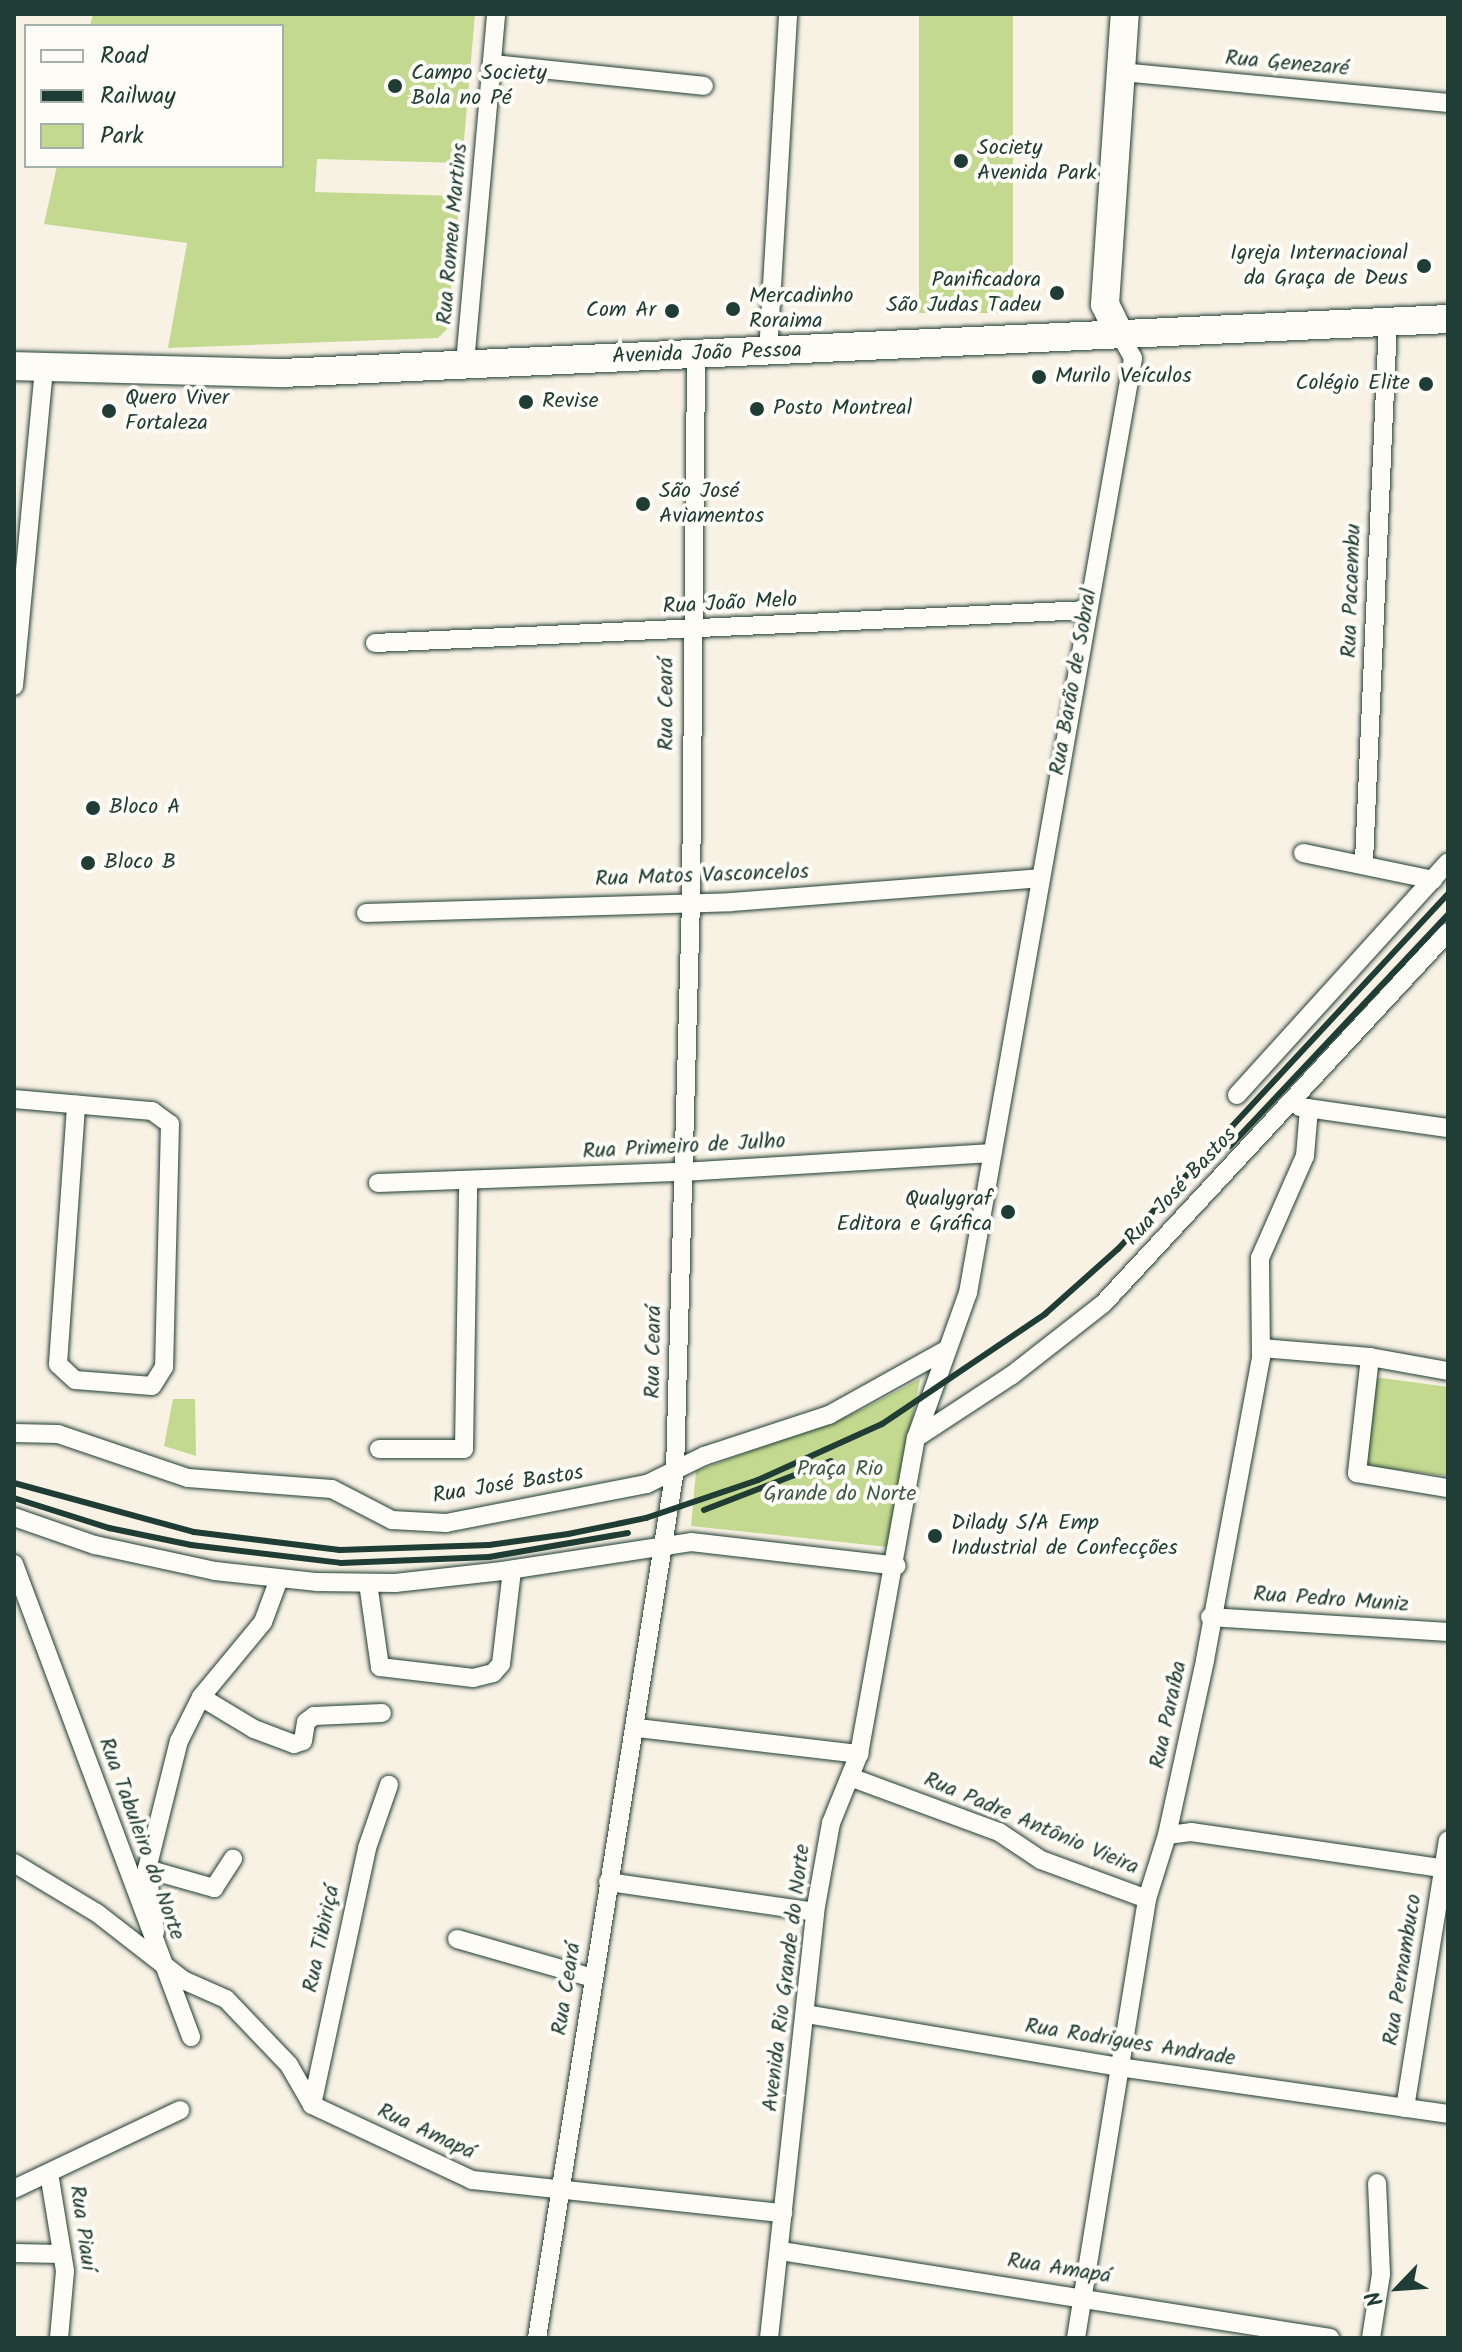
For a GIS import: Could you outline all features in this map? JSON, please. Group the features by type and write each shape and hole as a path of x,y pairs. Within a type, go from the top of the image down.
{"main road":[{"name":"Rua Barão de Sobral","path":"1119,333 1105,304 1125,14"},
{"name":"Avenida João Pessoa","path":"14,366 282,373 465,363 768,353 1119,333 1448,319"}],"street":[{"name":"Rua Romeu Martins","path":"465,363 496,14"},
{"path":"768,353 788,14"},
{"path":"492,64 704,86"},
{"name":"Rua Genezaré","path":"1121,72 1448,103"},
{"name":"Rua Pacaembu","path":"1364,861 1388,322"},
{"name":"Rua Barão de Sobral","path":"946,1350 968,1293 1133,358 1119,333"},
{"name":"Rua Ceará","path":"537,2338 608,1882 638,1728 660,1544 675,1470 691,900 691,630 696,356"},
{"path":"14,686 44,369"},
{"name":"Rua João Melo","path":"375,643 1087,610"},
{"path":"1303,853 1364,861 1433,880"},
{"name":"Rua José Bastos","path":"1237,1095 1448,862"},
{"name":"Rua Matos Vasconcelos","path":"366,913 691,900 731,902 1040,878"},
{"name":"Rua José Bastos","path":"916,1438 1012,1375 1103,1304 1448,932"},
{"path":"14,1099 152,1111 170,1124 173,1137 164,1367 152,1386 75,1380 58,1364 76,1105"},
{"path":"1290,1105 1448,1128"},
{"name":"Rua Paraíba","path":"1076,2338 1147,1899 1167,1835 1261,1348 1260,1258 1305,1156 1309,1108"},
{"name":"Rua Primeiro de Julho","path":"378,1183 682,1172 992,1153"},
{"path":"379,1449 464,1449 468,1180"},
{"path":"1261,1348 1370,1357 1448,1371"},
{"name":"Rua José Bastos","path":"14,1433 58,1434 188,1478 332,1489 392,1520 415,1523 487,1517 617,1491 829,1415 946,1350"},
{"name":"Avenida Rio Grande do Norte","path":"769,2338 781,2251 815,1912 831,1823 859,1754 897,1566 916,1438 946,1350"},
{"path":"1370,1357 1357,1473 1448,1488"},
{"path":"14,1517 95,1545 279,1579 368,1583 512,1570 660,1544 691,1542 897,1566"},
{"name":"Rua Tabuleiro do Norte","path":"14,1564 161,1963"},
{"path":"368,1583 380,1667 473,1678 498,1669 505,1652 512,1570"},
{"path":"154,1944 147,1869 168,1775 201,1697 263,1622 279,1579"},
{"name":"Rua Pedro Muniz","path":"1210,1617 1448,1632"},
{"path":"201,1697 254,1729 294,1744 303,1741 306,1722 314,1716 382,1713"},
{"path":"638,1728 859,1754"},
{"name":"Rua Padre Antônio Vieira","path":"850,1777 999,1832 1041,1860 1147,1899"},
{"name":"Rua Tibiriçá","path":"312,2105 367,1848 389,1785"},
{"name":"Rua Padre Antônio Vieira","path":"1167,1835 1191,1832 1446,1869"},
{"name":"Rua Pernambuco","path":"1405,2108 1446,1869 1448,1840"},
{"path":"147,1869 214,1888 233,1859"},
{"name":"Rua Tabuleiro do Norte","path":"14,1863 88,1907 161,1963"},
{"path":"608,1882 815,1912"},
{"path":"457,1939 593,1978"},
{"path":"161,1963 226,1999 289,2065 312,2105"},
{"path":"161,1963 191,2037"},
{"name":"Rua Rodrigues Andrade","path":"806,2014 1119,2067 1448,2114"},
{"name":"Rua Amapá","path":"312,2105 472,2180 783,2213"},
{"path":"14,2189 180,2110"},
{"name":"Rua Piauí","path":"49,2173 65,2294 59,2338"},
{"path":"1371,2338 1381,2274 1377,2183"},
{"name":"Rua Amapá","path":"781,2251 1082,2296 1330,2338"},
{"path":"14,2253 61,2254"}],"green space":[{"path":"93,14 475,14 462,163 317,159 315,192 460,196 447,329 438,338 168,348 187,243 44,224 57,168 284,168 284,24 90,24"},
{"name":"Society Avenida Park","path":"919,14 1013,14 1013,313 919,313"},
{"name":"Praça Rio Grande do Norte","path":"920,1379 888,1547 691,1526 696,1471 857,1412"},
{"path":"1373,1379 1448,1387 1448,1476 1366,1466"},
{"path":"173,1399 195,1399 196,1456 164,1446"}],"railway":[{"path":"14,1483 194,1532 340,1550 489,1545 568,1534 646,1518 758,1480 882,1424 1045,1314 1118,1249 1448,894"},
{"path":"1230,1146 1448,915"},
{"path":"704,1510 831,1461"},
{"path":"14,1498 109,1528 191,1545 341,1563 489,1557 628,1533"}],"place":[{"name":"Campo Society Bola no Pé","path":"395,86"},
{"name":"Society Avenida Park","path":"961,161"},
{"name":"Igreja Internacional da Graça de Deus","path":"1424,266"},
{"name":"Panificadora São Judas Tadeu","path":"1057,293"},
{"name":"Mercadinho Roraima","path":"733,309"},
{"name":"Com Ar","path":"672,311"},
{"name":"Murilo Veículos","path":"1039,377"},
{"name":"Colégio Elite","path":"1426,384"},
{"name":"Revise","path":"526,402"},
{"name":"Posto Montreal","path":"757,409"},
{"name":"Quero Viver Fortaleza","path":"109,411"},
{"name":"São José Aviamentos","path":"643,504"},
{"name":"Bloco A","path":"93,808"},
{"name":"Bloco B","path":"88,863"},
{"name":"Qualygraf Editora e Gráfica","path":"1008,1212"},
{"name":"Dilady S/A Emp Industrial de Confecções","path":"935,1536"}]}
